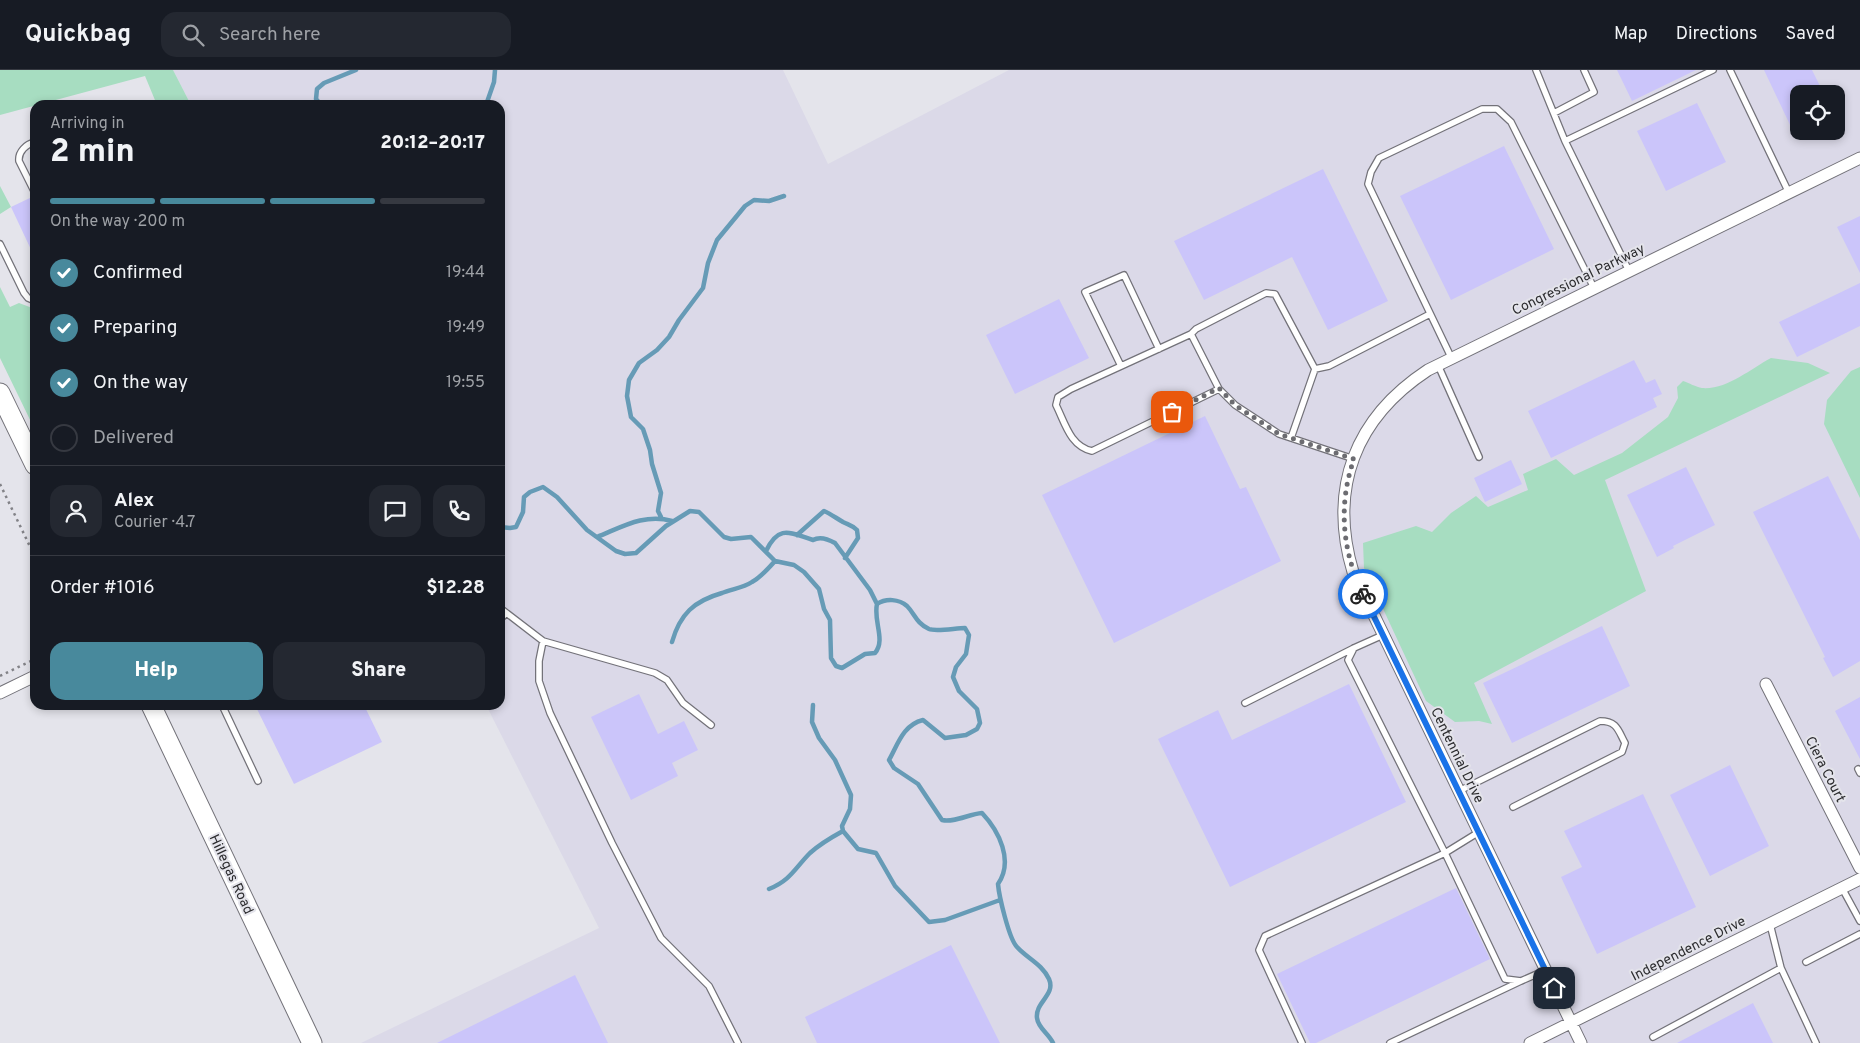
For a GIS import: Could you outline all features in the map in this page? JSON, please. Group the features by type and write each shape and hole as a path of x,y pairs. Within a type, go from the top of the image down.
{"main road":[{"path":"0,393 30,455"},
{"name":"Hillegas Road","path":"153,710 312,1043"}],"street":[{"name":"Congressional Parkway","path":"1350,471 1368,428 1389,401 1415,378 1438,364 1860,158"},
{"name":"Centennial Drive","path":"1350,471 1345,489 1345,539 1354,572 1581,1043"},
{"path":"0,692 30,678"},
{"name":"Ciera Court","path":"1766,684 1860,868"},
{"name":"Independence Drive","path":"1530,1043 1860,879"}],"lane":[{"path":"1536,70 1565,141 1629,271"},
{"path":"1554,113 1594,92 1584,70"},
{"path":"1565,141 1712,70"},
{"path":"1730,70 1789,193"},
{"path":"1451,358 1368,184 1370,172 1380,158 1482,109 1497,109 1511,122 1594,288"},
{"path":"30,144 18,156 30,183"},
{"path":"0,244 24,293 30,299"},
{"path":"1121,366 1086,292 1124,275 1159,349"},
{"path":"1219,388 1092,451 1083,449 1075,444 1056,405 1058,398 1071,389 1191,334 1196,329 1266,293 1275,294 1315,369 1291,438"},
{"path":"1315,369 1329,366 1430,314"},
{"path":"1191,334 1219,388 1235,405 1279,434 1354,459"},
{"path":"1438,364 1479,457"},
{"path":"506,613 543,641 655,674 667,680 684,703 711,725"},
{"path":"1245,703 1383,635"},
{"path":"543,641 539,661 539,681 550,713 612,844 661,938 709,986 738,1043"},
{"path":"1354,648 1348,660 1445,853 1505,979 1521,981"},
{"path":"224,710 258,781"},
{"path":"1459,791 1600,721 1610,721 1616,726 1625,743 1622,752 1513,807"},
{"path":"1302,1043 1259,950 1265,936 1445,853 1479,832"},
{"path":"1842,888 1860,921"},
{"path":"1770,924 1781,968 1816,1043"},
{"path":"1806,962 1860,934"},
{"path":"1653,1037 1781,968"},
{"path":"1390,1043 1546,970"}],"path":[{"path":"0,484 30,547"},
{"path":"0,676 30,661"}],"shaded area":[{"path":"173,70 783,70 828,164 1009,70 1860,70 1860,1043 361,1043 599,928 489,710 505,710 505,100 188,100"}],"green space":[{"path":"0,70 173,70 188,100 155,100 145,76 56,100 30,100 30,107 0,115"},
{"path":"0,186 11,207 0,214"},
{"path":"0,287 10,307 19,303 30,307 30,420 0,358"},
{"path":"1771,358 1808,363 1830,373 1605,480 1646,591 1474,683 1492,724 1479,721 1455,722 1426,701 1364,568 1363,543 1416,526 1432,532 1451,513 1476,496 1488,507 1528,490 1523,474 1556,459 1574,475 1622,453 1668,417 1678,398 1677,387 1683,381 1702,388 1720,386 1738,378"},
{"path":"1860,367 1860,498 1824,424 1827,400 1851,371"}],"building":[{"path":"1617,70 1696,70 1632,101"},
{"path":"1764,70 1812,70 1820,85 1790,85 1790,125"},
{"path":"1697,103 1726,162 1666,191 1637,131"},
{"path":"1504,146 1554,249 1451,300 1400,196"},
{"path":"1323,169 1388,301 1328,330 1292,257 1204,300 1174,241"},
{"path":"30,198 30,247 11,207"},
{"path":"1860,216 1860,273 1837,227"},
{"path":"1860,283 1860,326 1797,357 1779,322"},
{"path":"1059,299 1089,358 1015,394 986,335"},
{"path":"1634,360 1646,383 1655,379 1662,394 1653,398 1657,407 1551,458 1528,411"},
{"path":"1205,416 1240,489 1246,487 1281,561 1114,643 1042,495"},
{"path":"1511,460 1522,484 1485,502 1474,478"},
{"path":"1686,467 1715,525 1673,546 1674,548 1657,557 1627,495"},
{"path":"1828,476 1860,540 1860,661 1833,677 1823,658 1825,657 1753,512"},
{"path":"1602,626 1630,686 1512,743 1483,683"},
{"path":"1349,684 1406,802 1230,887 1158,739 1218,710 1232,740"},
{"path":"639,694 658,734 684,721 698,750 672,763 678,776 631,800 591,717"},
{"path":"1860,697 1860,759 1835,711"},
{"path":"257,710 366,710 382,742 294,784"},
{"path":"1730,765 1769,846 1710,876 1670,795"},
{"path":"1643,794 1696,907 1597,954 1561,877 1582,867 1564,831"},
{"path":"1456,888 1490,959 1316,1043 1310,1043 1277,974"},
{"path":"951,945 1000,1043 817,1043 805,1017"},
{"path":"575,975 608,1043 437,1043"},
{"path":"1753,1003 1773,1043 1677,1043"}],"waterway":[{"path":"317,100 317,89 324,83 356,70"},
{"path":"488,100 494,82 495,70"},
{"path":"661,517 658,511 661,493 652,464 650,450 643,429 631,417 627,396 629,380 639,363 657,350 669,337 703,288 708,263 717,240 745,206 754,200 769,201 784,196"},
{"path":"505,528 516,527 523,512 524,497 530,492 543,487 557,497 587,530 616,551 625,554 636,553 666,526 690,511 699,512 724,537 731,539 751,537 775,561 794,565 804,572 819,589 824,609 830,620 831,658 836,666 842,668 865,654 875,653 879,642 877,604 884,601 896,601 904,604 921,624 929,629 965,628 969,635 966,654 956,667 953,677 959,691 977,709 980,723 977,729 966,735 945,738 923,720 916,722 898,742 889,760 894,768 918,784 942,820 947,821 982,813 994,828 999,837 1004,856 1005,866 998,884 1002,907 1017,947 1039,965 1049,979 1050,990 1039,1007 1037,1018 1039,1025 1053,1043"},
{"path":"797,535 824,511 827,512 857,530 858,538 845,558"},
{"path":"597,537 625,525 643,520 662,519 672,521"},
{"path":"766,551 776,537 786,533 813,540 827,539 835,543 870,590 877,604"},
{"path":"672,642 684,616 696,605 712,596 749,584 775,561"},
{"path":"813,705 812,722 819,738 835,760 851,795 850,809 842,826 843,831 858,849 876,853 895,886 929,922 945,920 1000,900"},
{"path":"769,889 783,882 814,850 843,831"}],"way so far":[{"path":"1172,412 1219,388 1235,405 1279,434 1354,459 1345,489 1345,539 1348,555 1363,594"}],"route":[{"path":"1363,594 1554,988"}]}
